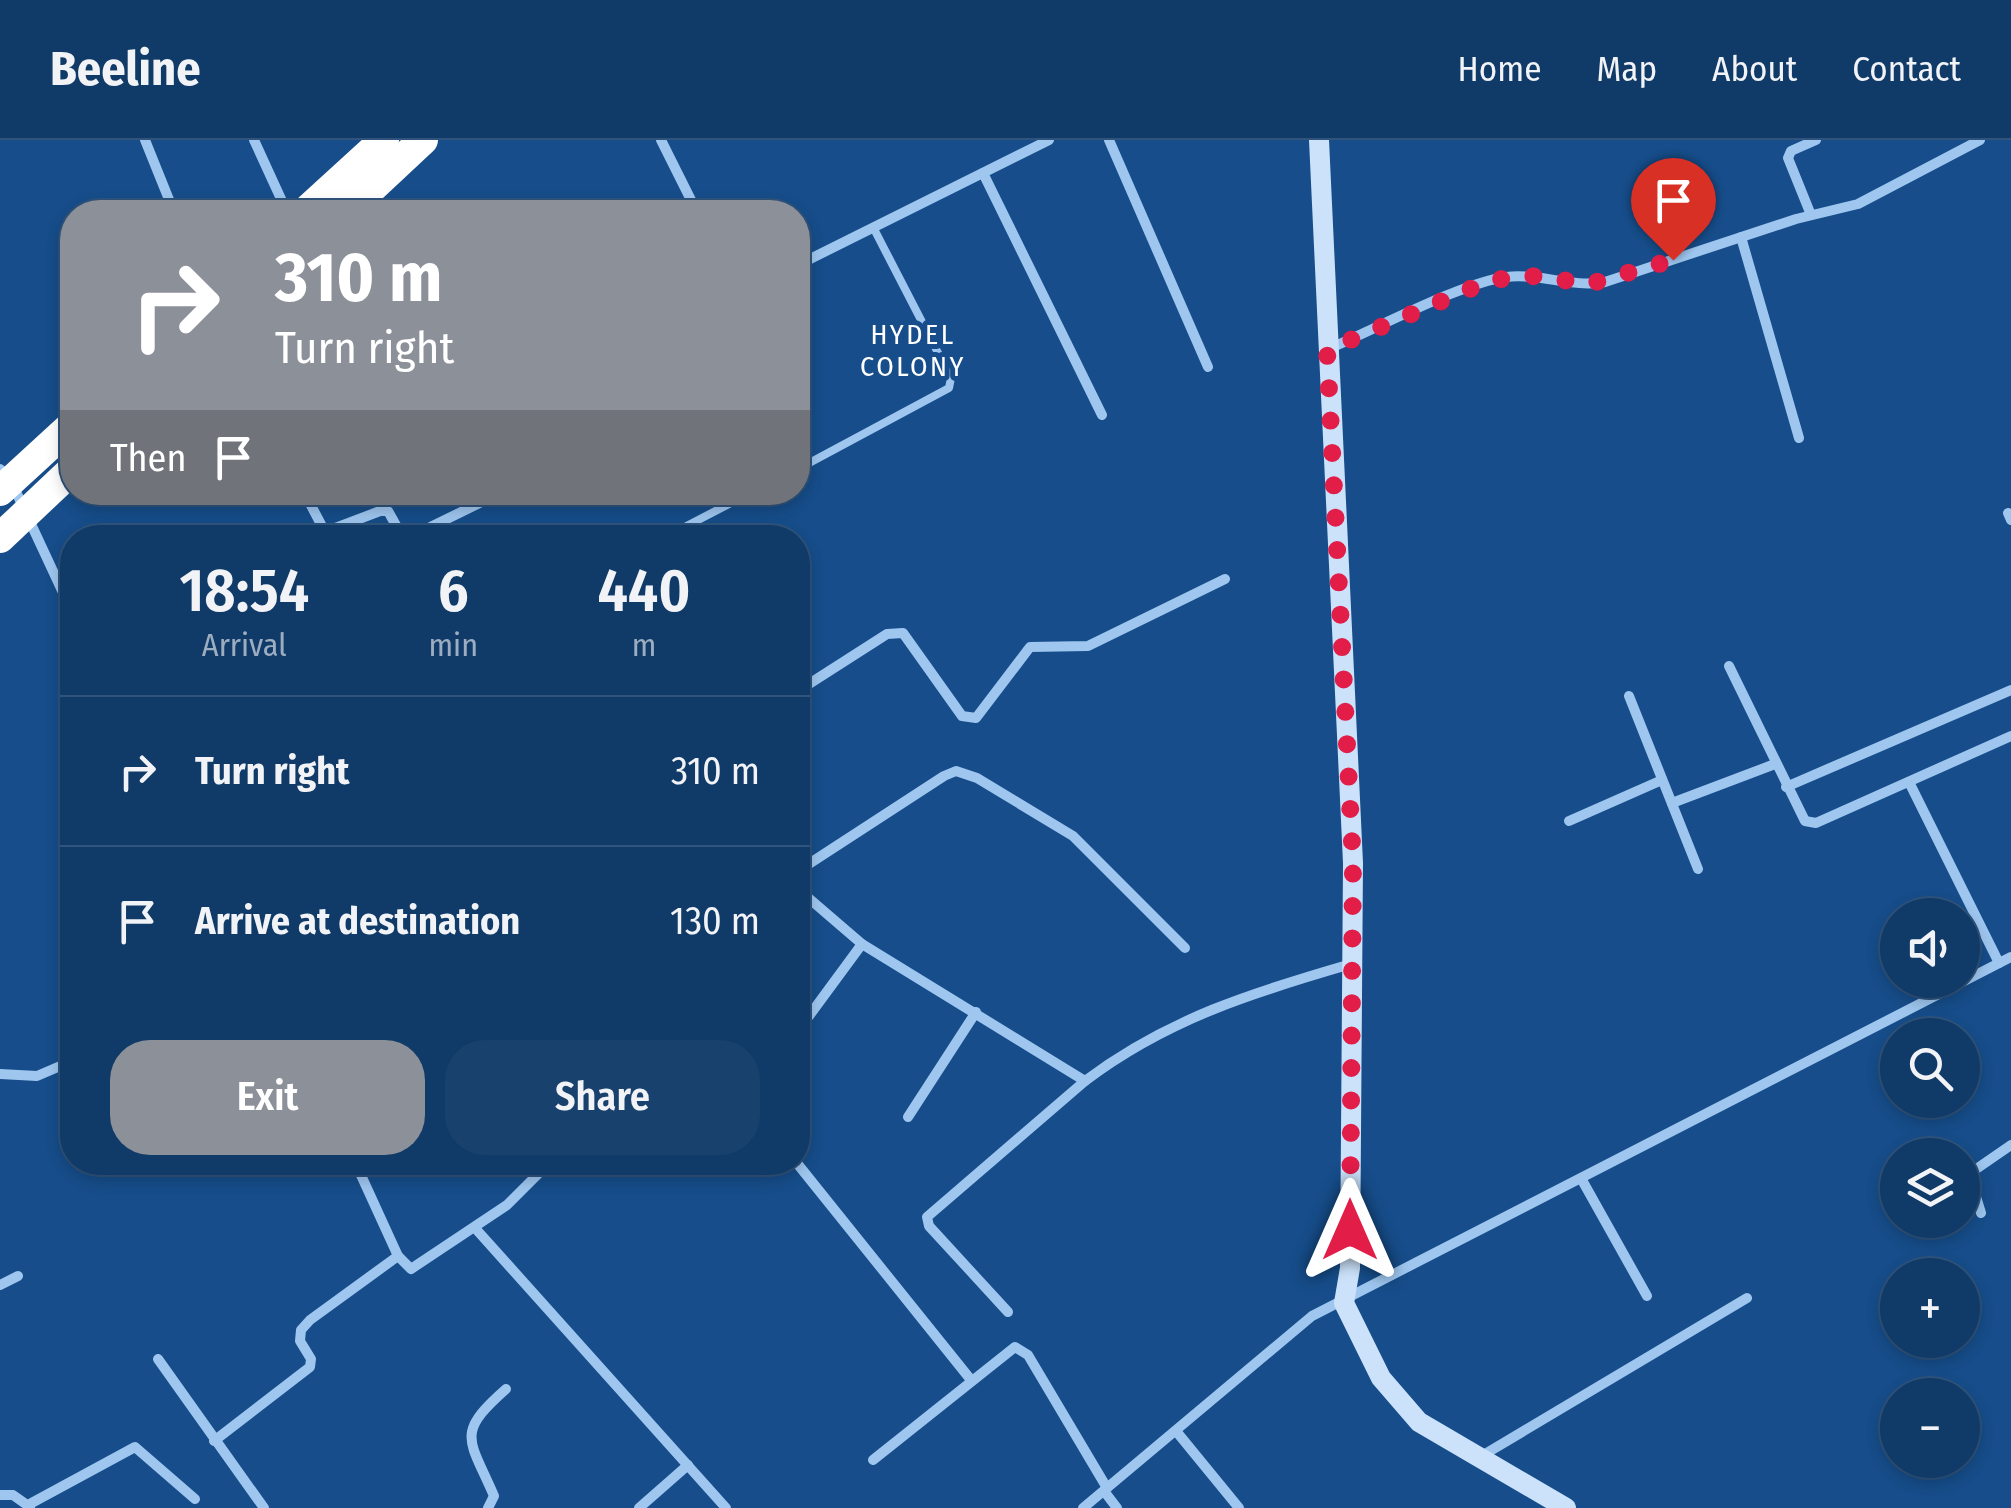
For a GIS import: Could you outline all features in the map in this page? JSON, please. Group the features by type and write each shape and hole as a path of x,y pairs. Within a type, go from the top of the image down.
{"highway":[{"path":"317,200 384,140"},
{"path":"359,200 422,140"},
{"path":"4,480 60,435"},
{"path":"0,538 60,481"}],"main road":[{"path":"1318,140 1353,863 1350,1268 1344,1303 1381,1378 1419,1422 1480,1458 1538,1501 1566,1508"}],"street":[{"path":"145,140 169,200"},
{"path":"254,140 281,200"},
{"path":"661,140 691,200"},
{"path":"810,258 1049,140"},
{"path":"1109,140 1208,367"},
{"path":"1811,215 1788,158 1791,151 1816,140"},
{"path":"1327,350 1491,280 1536,276 1589,284 1858,204 1973,142"},
{"path":"983,173 1102,416"},
{"path":"1742,237 1799,438"},
{"path":"4,480 26,514 60,586"},
{"path":"433,525 475,505"},
{"path":"346,525 388,511 397,525"},
{"path":"810,683 887,634 903,633 962,716 976,718 1030,648 1088,646 1225,579"},
{"path":"1729,666 1806,821 1816,823 2011,736"},
{"path":"1786,786 2011,690"},
{"path":"1629,696 1698,869"},
{"path":"1672,804 1775,764"},
{"path":"810,863 944,776 965,773 1073,836 1185,948"},
{"path":"1570,821 1662,780"},
{"path":"1908,782 1999,963"},
{"path":"810,899 862,944 1085,1081"},
{"path":"810,1015 862,944"},
{"path":"1082,1508 1312,1316 1344,1303 2011,957"},
{"path":"1008,1312 929,1226 927,1217 1085,1081 1190,1017 1230,999 1352,964"},
{"path":"908,1117 976,1012"},
{"path":"0,1074 37,1076 60,1065"},
{"path":"1981,1213 1970,1174 2011,1145"},
{"path":"362,1175 398,1256 411,1270 476,1228 539,1175"},
{"path":"806,1175 971,1380"},
{"path":"1582,1180 1647,1296"},
{"path":"476,1228 726,1508"},
{"path":"214,1441 310,1367 311,1359 300,1341 301,1330 310,1320 398,1256"},
{"path":"0,1285 18,1276"},
{"path":"1480,1458 1747,1298"},
{"path":"873,1460 1003,1354 1021,1348 1117,1508"},
{"path":"158,1359 264,1508"},
{"path":"488,1508 494,1496 471,1441 470,1426 475,1416 506,1388"},
{"path":"1176,1431 1239,1508"},
{"path":"0,1495 13,1495 30,1507 134,1447 195,1499"},
{"path":"639,1508 688,1465"}],"lane":[{"path":"810,463 949,388 952,378 874,227"},
{"path":"689,525 727,505"}],"district":[{"name":"HYDEL COLONY","path":"913,350"}],"route":[{"path":"1350,1230 1353,863 1327,350 1491,280 1536,276 1589,284 1673,260"}]}
